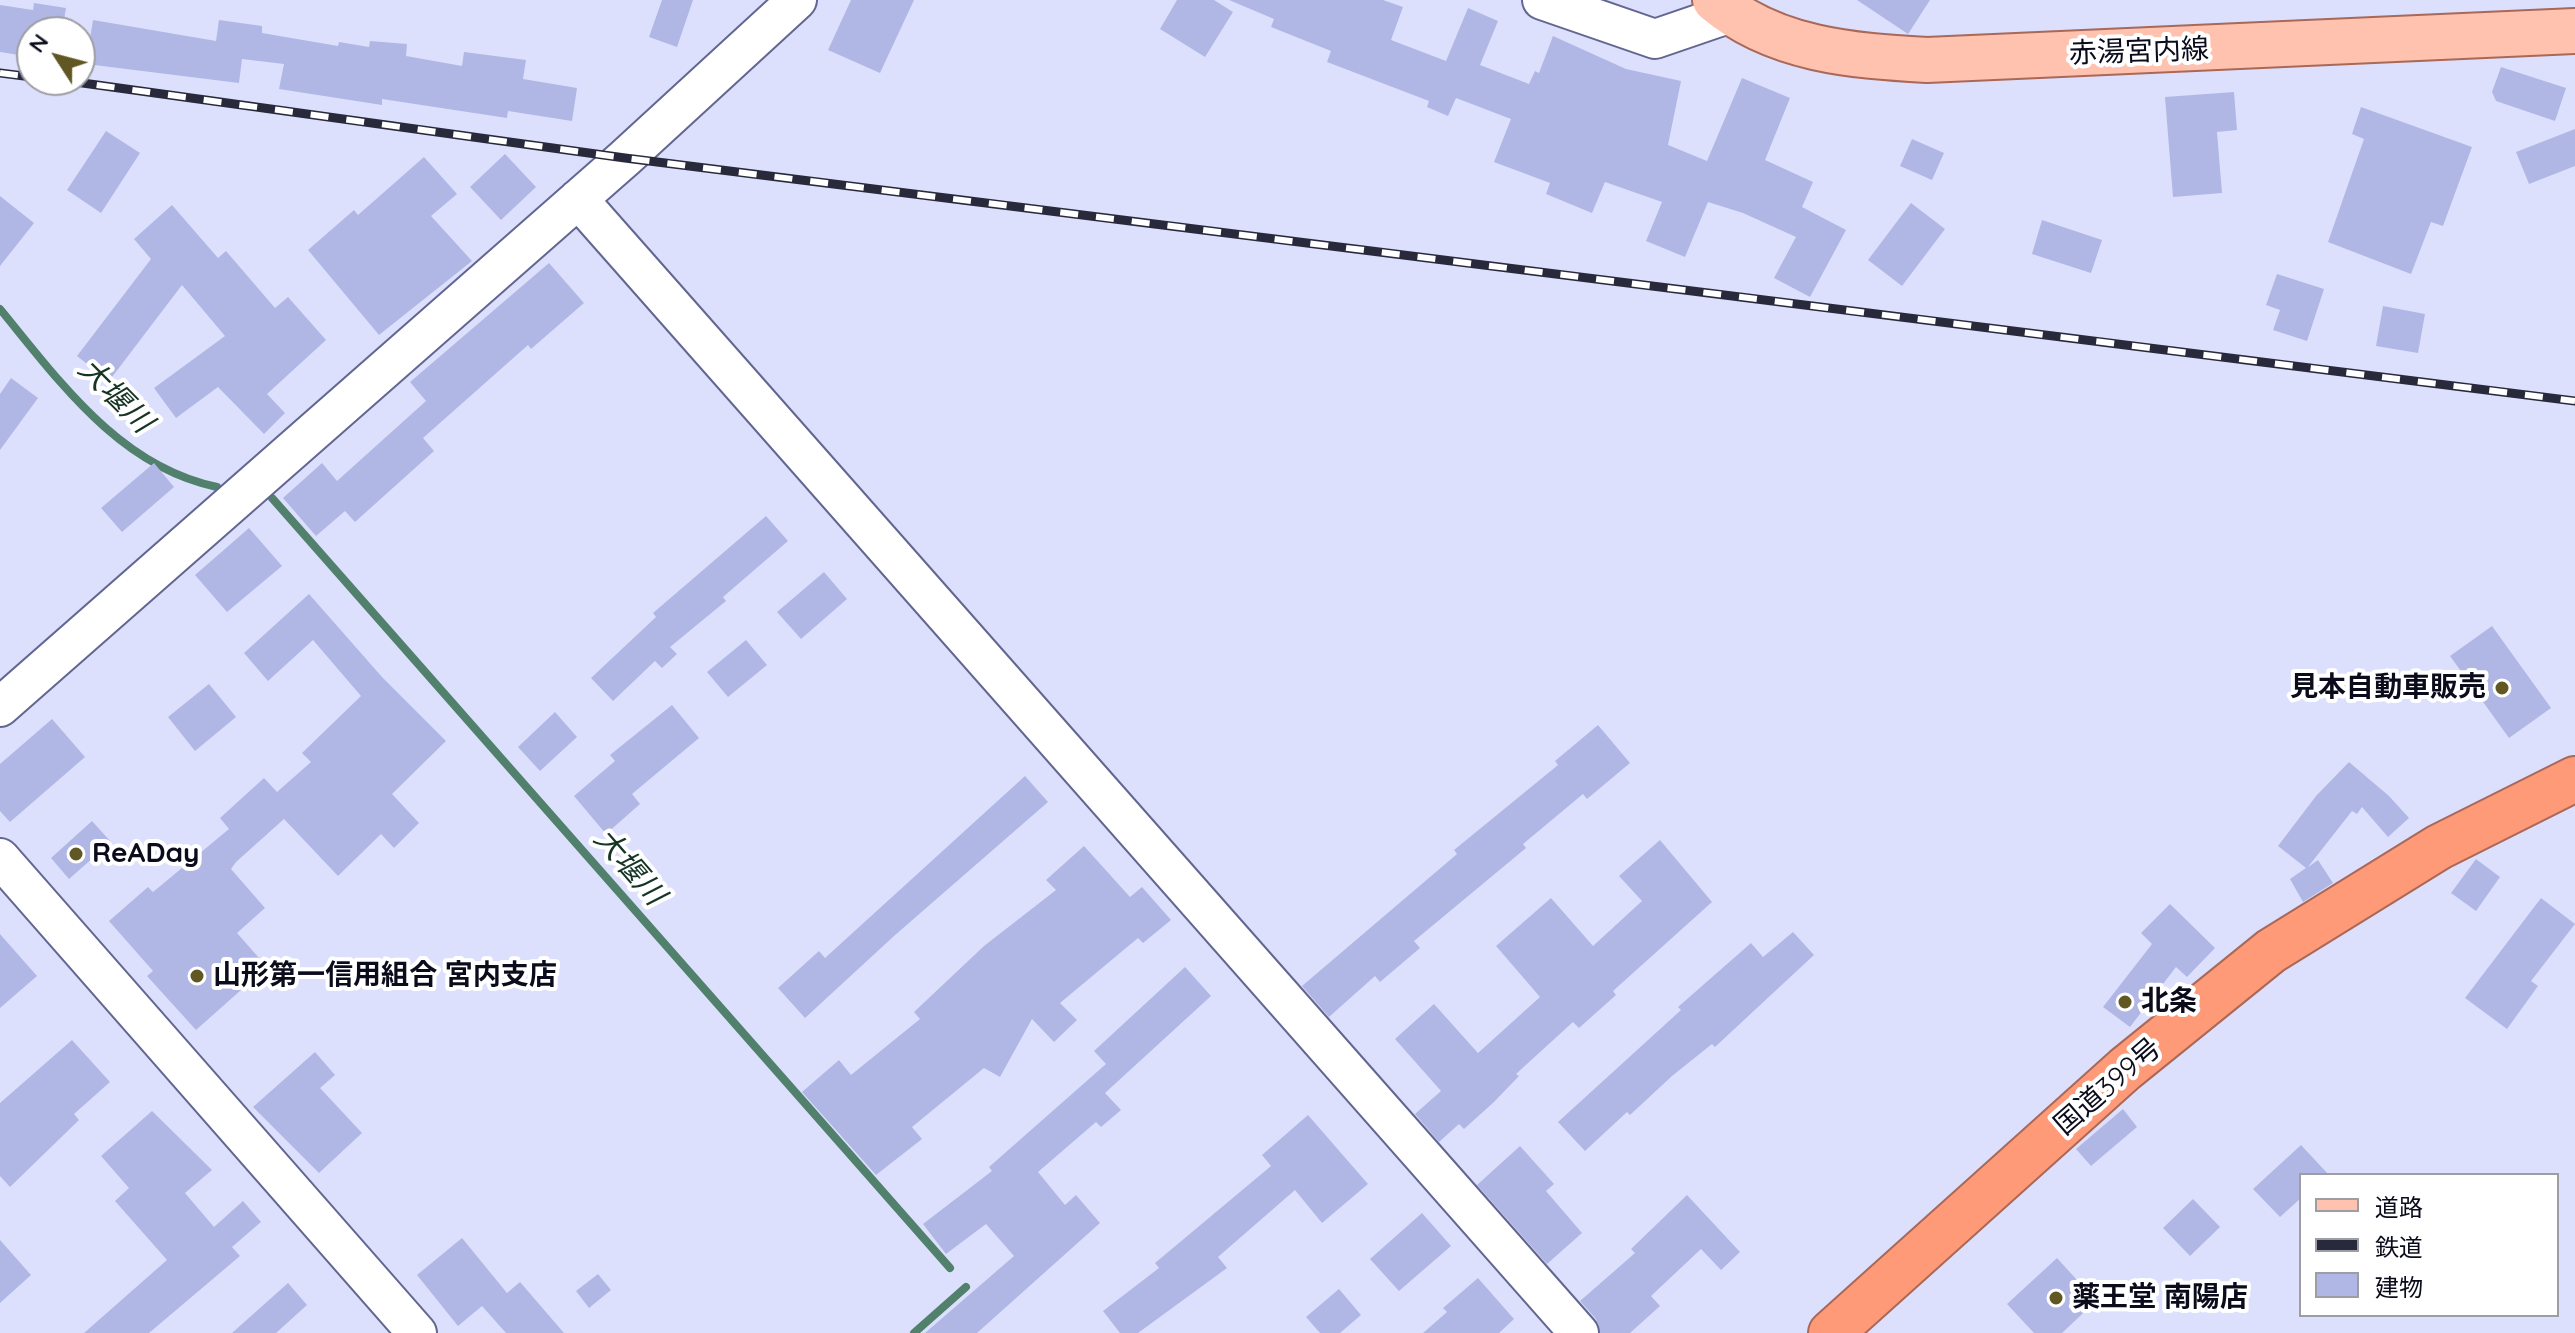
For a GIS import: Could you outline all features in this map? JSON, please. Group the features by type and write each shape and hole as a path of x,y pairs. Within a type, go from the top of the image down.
{"highway":[{"name":"国道399号","path":"1831,1333 2125,1069 2271,951 2439,847 2575,779"}],"main road":[{"name":"赤湯宮内線","path":"1723,6 1786,41 1858,56 1927,60 2575,31"}],"street":[{"path":"0,707 578,199 797,0"},
{"path":"1542,0 1655,39 1723,6"},
{"path":"578,199 1579,1333"},
{"path":"0,858 417,1333"}],"building":[{"path":"662,0 693,0 677,47 649,37"},
{"path":"851,0 914,0 880,73 828,50"},
{"path":"1177,0 1214,0 1233,12 1205,57 1160,29"},
{"path":"1229,0 1383,0 1403,7 1391,40 1446,61 1468,8 1498,21 1480,65 1529,84 1535,71 1539,73 1553,36 1626,69 1681,81 1668,145 1707,161 1742,78 1790,98 1765,160 1813,182 1802,207 1846,230 1810,297 1774,278 1796,237 1743,213 1708,202 1685,257 1646,241 1662,202 1605,182 1592,213 1546,194 1550,183 1494,162 1511,119 1456,98 1448,116 1427,107 1429,101 1327,62 1331,51 1271,27 1274,19"},
{"path":"1857,0 1930,0 1908,34"},
{"path":"34,3 66,8 65,16 16,16 16,54 0,52 0,5 33,10"},
{"path":"219,20 262,26 262,33 338,46 339,42 369,47 370,41 407,44 406,56 462,66 464,52 526,60 523,79 577,88 572,121 508,111 507,118 382,99 382,105 279,89 284,64 242,59 239,83 96,65 96,21 216,41"},
{"path":"2501,67 2566,88 2555,121 2496,101 2492,92"},
{"path":"2234,92 2237,130 2217,132 2222,193 2173,197 2165,97"},
{"path":"2361,107 2472,147 2443,226 2431,222 2411,274 2328,242 2364,139 2352,134"},
{"path":"2575,129 2575,166 2529,184 2516,152"},
{"path":"106,131 140,153 101,213 67,190"},
{"path":"1912,139 1944,153 1932,180 1900,166"},
{"path":"505,154 536,187 501,220 470,187"},
{"path":"424,157 457,194 431,216 472,261 379,335 308,250 354,210 358,215"},
{"path":"0,196 34,223 0,266"},
{"path":"1911,203 1945,229 1902,286 1868,260"},
{"path":"172,205 218,258 226,251 275,308 288,297 326,340 267,394 285,413 264,434 218,387 176,418 154,388 225,336 182,285 109,381 77,356 151,259 134,239"},
{"path":"2042,220 2102,240 2091,273 2032,254"},
{"path":"549,263 584,303 531,349 528,345 423,438 434,451 355,522 345,511 316,536 283,498 322,463 337,481 426,401 410,382"},
{"path":"2277,274 2324,289 2307,341 2273,330 2280,310 2266,305"},
{"path":"2383,306 2425,314 2418,353 2376,346"},
{"path":"11,378 38,398 0,450 0,394"},
{"path":"154,463 174,487 122,532 101,508"},
{"path":"766,516 788,541 723,597 726,601 670,647 677,654 662,668 655,661 613,701 591,678 656,617 653,613"},
{"path":"249,528 282,566 227,612 195,575"},
{"path":"824,572 847,599 801,639 777,612"},
{"path":"309,594 382,677 446,741 392,794 419,823 394,848 381,834 338,876 284,819 236,862 231,869 265,908 237,933 267,967 196,1030 147,976 153,971 109,921 148,887 153,892 229,829 220,818 264,778 277,792 311,762 302,753 361,696 313,640 268,681 244,653"},
{"path":"2492,626 2551,708 2509,738 2450,656"},
{"path":"746,640 767,665 728,697 707,672"},
{"path":"209,684 236,717 195,751 168,717"},
{"path":"672,705 699,738 632,794 640,804 606,834 574,796 615,761 610,755"},
{"path":"555,712 577,737 540,771 518,747"},
{"path":"52,719 85,757 10,822 0,811 0,764"},
{"path":"1598,725 1630,763 1587,799 1583,794 1523,844 1526,848 1414,941 1420,948 1380,982 1375,976 1329,1017 1302,986 1457,854 1454,850 1558,765 1555,761"},
{"path":"2349,762 2389,796 2409,818 2388,837 2362,807 2357,814 2352,811 2308,867 2318,860 2333,883 2303,902 2290,879 2306,868 2278,846 2316,796"},
{"path":"1025,776 1048,802 805,1018 778,988 819,951 825,958"},
{"path":"92,821 111,842 69,879 51,858"},
{"path":"1660,840 1712,902 1613,991 1616,995 1579,1028 1573,1022 1516,1074 1519,1076 1464,1129 1459,1124 1439,1142 1415,1114 1441,1091 1395,1039 1434,1004 1478,1053 1540,997 1496,946 1551,898 1593,946 1642,901 1619,876"},
{"path":"1084,846 1130,897 1142,887 1171,920 1143,943 1138,938 1060,1003 1077,1020 1054,1042 1032,1019 1000,1077 984,1068 912,1127 922,1139 876,1175 802,1092 839,1060 851,1075 920,1019 914,1012 984,946 1056,890 1046,880"},
{"path":"2476,859 2500,877 2476,911 2451,893"},
{"path":"2541,898 2575,924 2531,981 2538,986 2507,1029 2465,998"},
{"path":"2170,904 2215,948 2187,977 2176,967 2130,1027 2103,1007 2152,944 2141,933"},
{"path":"1793,932 1814,955 1715,1047 1712,1044 1672,1076 1630,1115 1627,1112 1585,1151 1558,1122 1681,1010 1678,1007 1751,943 1763,957"},
{"path":"0,934 37,976 0,1008"},
{"path":"1185,967 1211,996 1105,1093 1121,1110 1101,1127 1096,1122 1038,1172 1065,1205 1076,1195 1100,1223 977,1333 925,1333 1014,1256 986,1224 946,1254 923,1224 992,1171 989,1167 1106,1064 1094,1051"},
{"path":"72,1040 110,1082 74,1114 79,1120 10,1187 0,1176 0,1103"},
{"path":"315,1052 335,1075 320,1088 362,1133 319,1173 253,1107"},
{"path":"2123,1109 2137,1127 2091,1166 2076,1149"},
{"path":"152,1111 212,1170 185,1193 214,1227 243,1201 261,1222 232,1247 240,1256 149,1333 84,1333 167,1260 115,1201 129,1188 101,1156"},
{"path":"1308,1115 1368,1184 1322,1223 1295,1190 1218,1257 1227,1268 1138,1333 1120,1333 1103,1311 1159,1268 1155,1263 1271,1166 1262,1155"},
{"path":"2301,1145 2327,1173 2299,1173 2299,1200 2280,1217 2253,1189"},
{"path":"1520,1146 1554,1184 1546,1191 1582,1233 1547,1264 1477,1185"},
{"path":"1687,1195 1740,1252 1721,1270 1701,1249 1651,1296 1660,1306 1630,1333 1600,1333 1596,1319 1580,1301 1635,1253 1631,1249"},
{"path":"2193,1199 2220,1227 2190,1256 2163,1228"},
{"path":"1422,1213 1451,1246 1399,1291 1370,1259"},
{"path":"462,1238 507,1293 520,1282 564,1333 506,1333 482,1306 458,1326 417,1275"},
{"path":"0,1240 31,1275 0,1303"},
{"path":"2057,1258 2096,1301 2062,1333 2034,1333 2007,1304"},
{"path":"598,1274 611,1290 589,1308 576,1291"},
{"path":"1478,1278 1514,1319 1499,1333 1423,1333 1447,1312 1443,1308"},
{"path":"288,1283 307,1305 276,1333 232,1333"},
{"path":"1339,1289 1361,1315 1340,1333 1320,1333 1306,1317"}],"waterway":[{"name":"大堰川","path":"0,309 69,392 122,441 182,477 217,487"},
{"name":"大堰川","path":"272,498 950,1268"},
{"name":"大堰川","path":"914,1333 966,1287"}],"railway":[{"path":"0,73 16,75"},
{"path":"96,85 625,158 2575,401"}],"place":[{"name":"見本自動車販売","path":"2502,688"},
{"name":"ReADay","path":"76,854"},
{"name":"山形第一信用組合 宮内支店","path":"197,976"},
{"name":"北条","path":"2125,1002"},
{"name":"薬王堂 南陽店","path":"2056,1298"}]}
